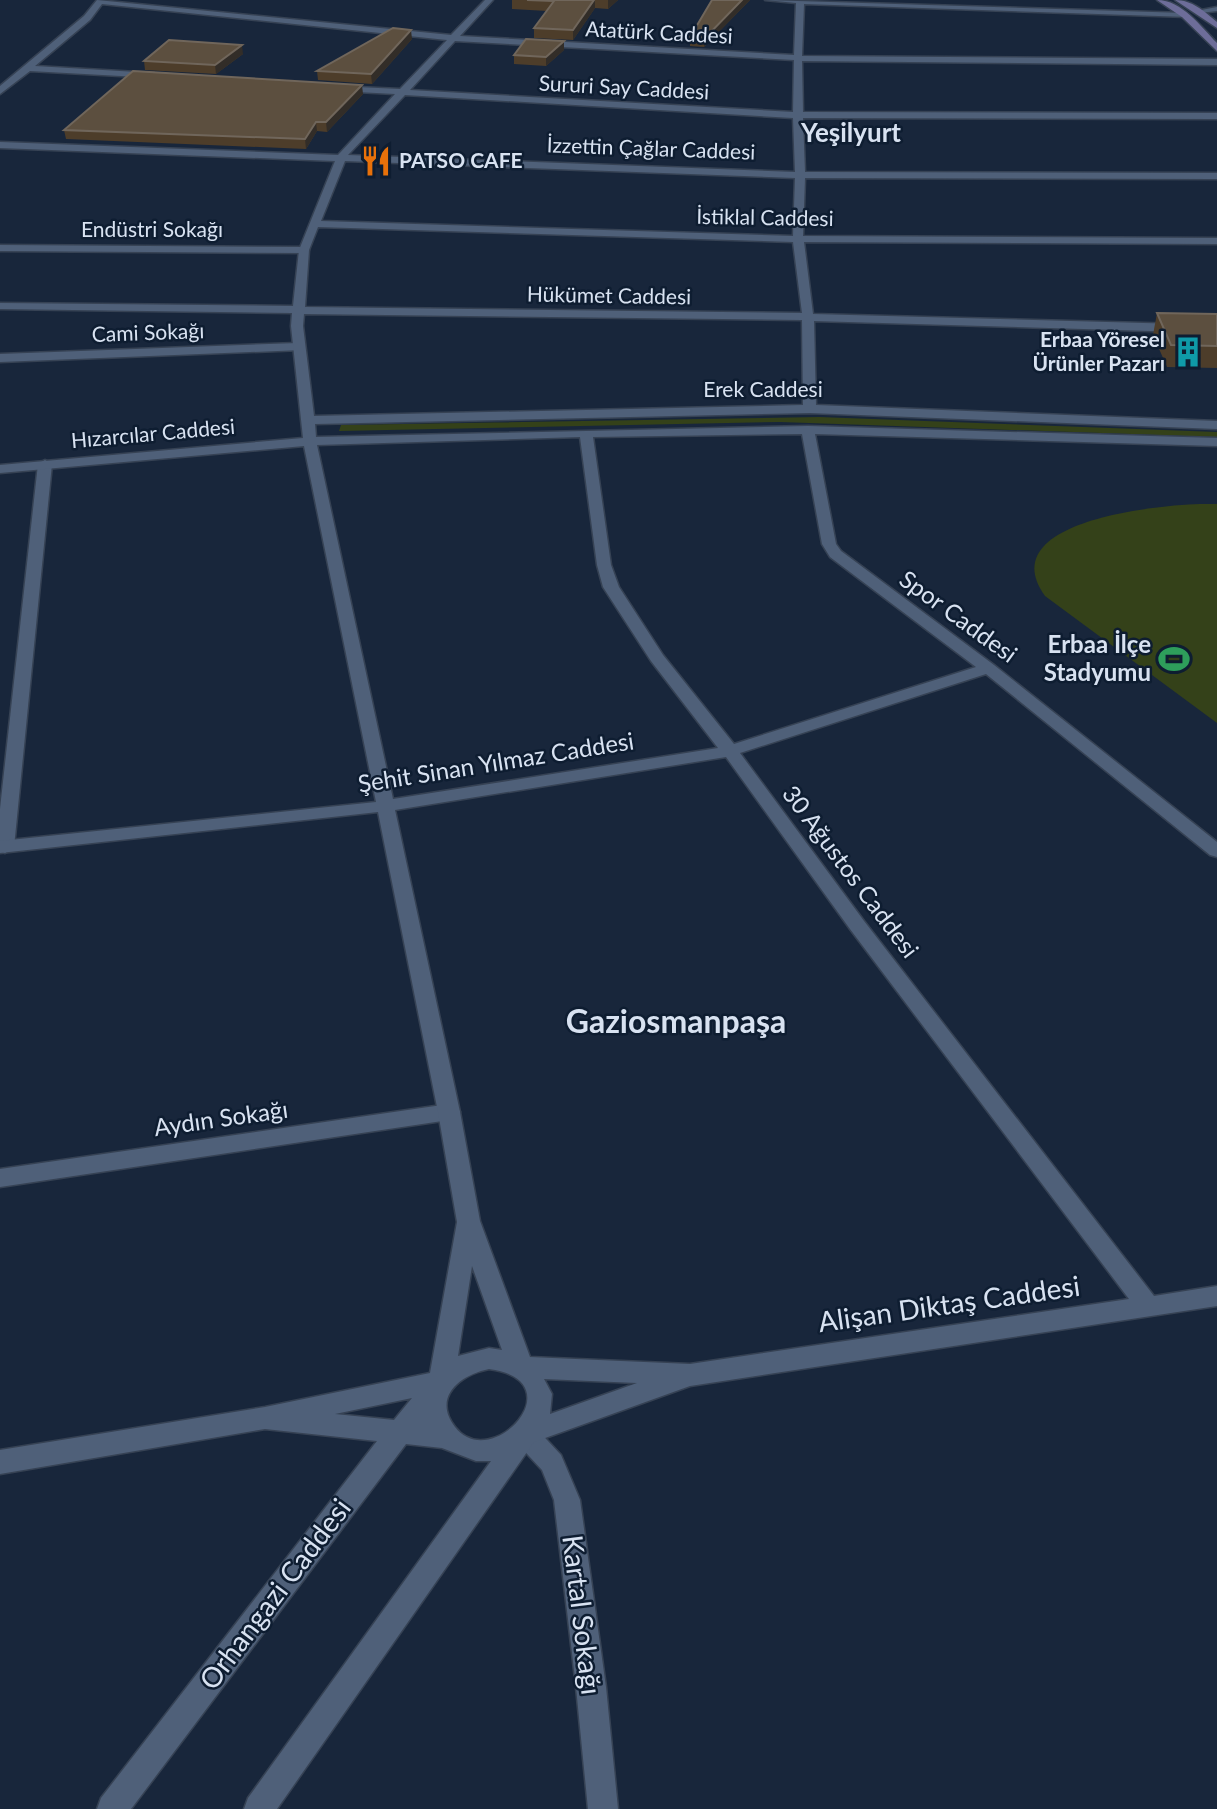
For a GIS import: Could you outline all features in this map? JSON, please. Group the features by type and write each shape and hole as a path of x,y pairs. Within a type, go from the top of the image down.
{"main road":[{"path":"1161,0 1185,15 1217,48"},
{"path":"1179,0 1200,11 1217,26"}],"street":[{"path":"259,1809 536,1421 540,1406 539,1392 532,1378 521,1367 468,1221 449,1112 310,441 297,312 304,250 342,156 489,0"},
{"path":"769,0 1185,15"},
{"path":"0,91 96,10 101,1"},
{"name":"Atatürk Caddesi","path":"101,1 453,38 797,58 1217,62"},
{"path":"801,1 797,58 800,175 798,239 808,317 810,409"},
{"path":"1200,11 1217,9"},
{"path":"29,68 166,77"},
{"name":"Sururi Say Caddesi","path":"331,87 797,115 1217,116"},
{"name":"İzzettin Çağlar Caddesi","path":"0,145 800,175 1217,176"},
{"name":"İstiklal Caddesi","path":"313,224 798,239 1217,241"},
{"name":"Endüstri Sokağı","path":"0,248 304,250"},
{"name":"Hükümet Caddesi","path":"0,306 808,317 1217,329"},
{"name":"Cami Sokağı","path":"0,358 299,347"},
{"name":"Erek Caddesi","path":"308,420 810,409 1217,425"},
{"name":"Erek Caddesi","path":"310,441 808,430 1217,442"},
{"name":"Spor Caddesi","path":"808,430 829,544 835,554 988,668 1217,852"},
{"name":"30 Ağustos Caddesi","path":"586,433 599,537 611,587 657,658 1149,1307"},
{"name":"Hızarcılar Caddesi","path":"0,469 310,441"},
{"path":"2,847 45,464"},
{"name":"Şehit Sinan Yılmaz Caddesi","path":"2,847 385,806 730,751 988,668"},
{"name":"Aydın Sokağı","path":"0,1178 449,1112"},
{"path":"468,1221 441,1381 434,1395 432,1410 437,1424 447,1437 461,1446 477,1450 494,1449 525,1434"},
{"name":"Alişan Diktaş Caddesi","path":"521,1367 690,1374 1217,1296"},
{"path":"0,1462 265,1418 441,1381 453,1369 469,1361 496,1359 521,1367"},
{"name":"Alişan Diktaş Caddesi","path":"525,1434 690,1374"},
{"name":"Orhangazi Caddesi","path":"112,1809 399,1432 441,1381"},
{"path":"265,1418 447,1437"},
{"name":"Kartal Sokağı","path":"525,1434 552,1463 567,1500 591,1687 603,1809"}],"green space":[{"path":"819,417 1217,432 1217,437 780,422 339,431 341,425"},
{"name":"Erbaa İlçe Stadyumu","path":"1217,504 1217,723 1045,596 1034,571 1041,550 1059,534 1086,522 1150,508"}],"building":[{"path":"527,0 594,0 573,30 534,28 554,1"},
{"path":"712,0 742,0 705,38 690,37"},
{"path":"393,28 411,30 371,74 317,71"},
{"path":"526,39 564,41 546,57 514,55"},
{"path":"169,40 242,45 215,65 144,61"},
{"path":"133,71 362,85 326,122 316,122 305,139 64,130"},
{"path":"1157,313 1217,314 1217,346 1171,345"}],"place":[{"name":"PATSO CAFE","path":"376,161"},
{"name":"Erbaa Yöresel Ürünler Pazarı","path":"1188,352"},
{"name":"Erbaa İlçe Stadyumu","path":"1174,659"}],"district":[{"name":"Yeşilyurt","path":"851,133"},
{"name":"Gaziosmanpaşa","path":"676,1022"}]}
